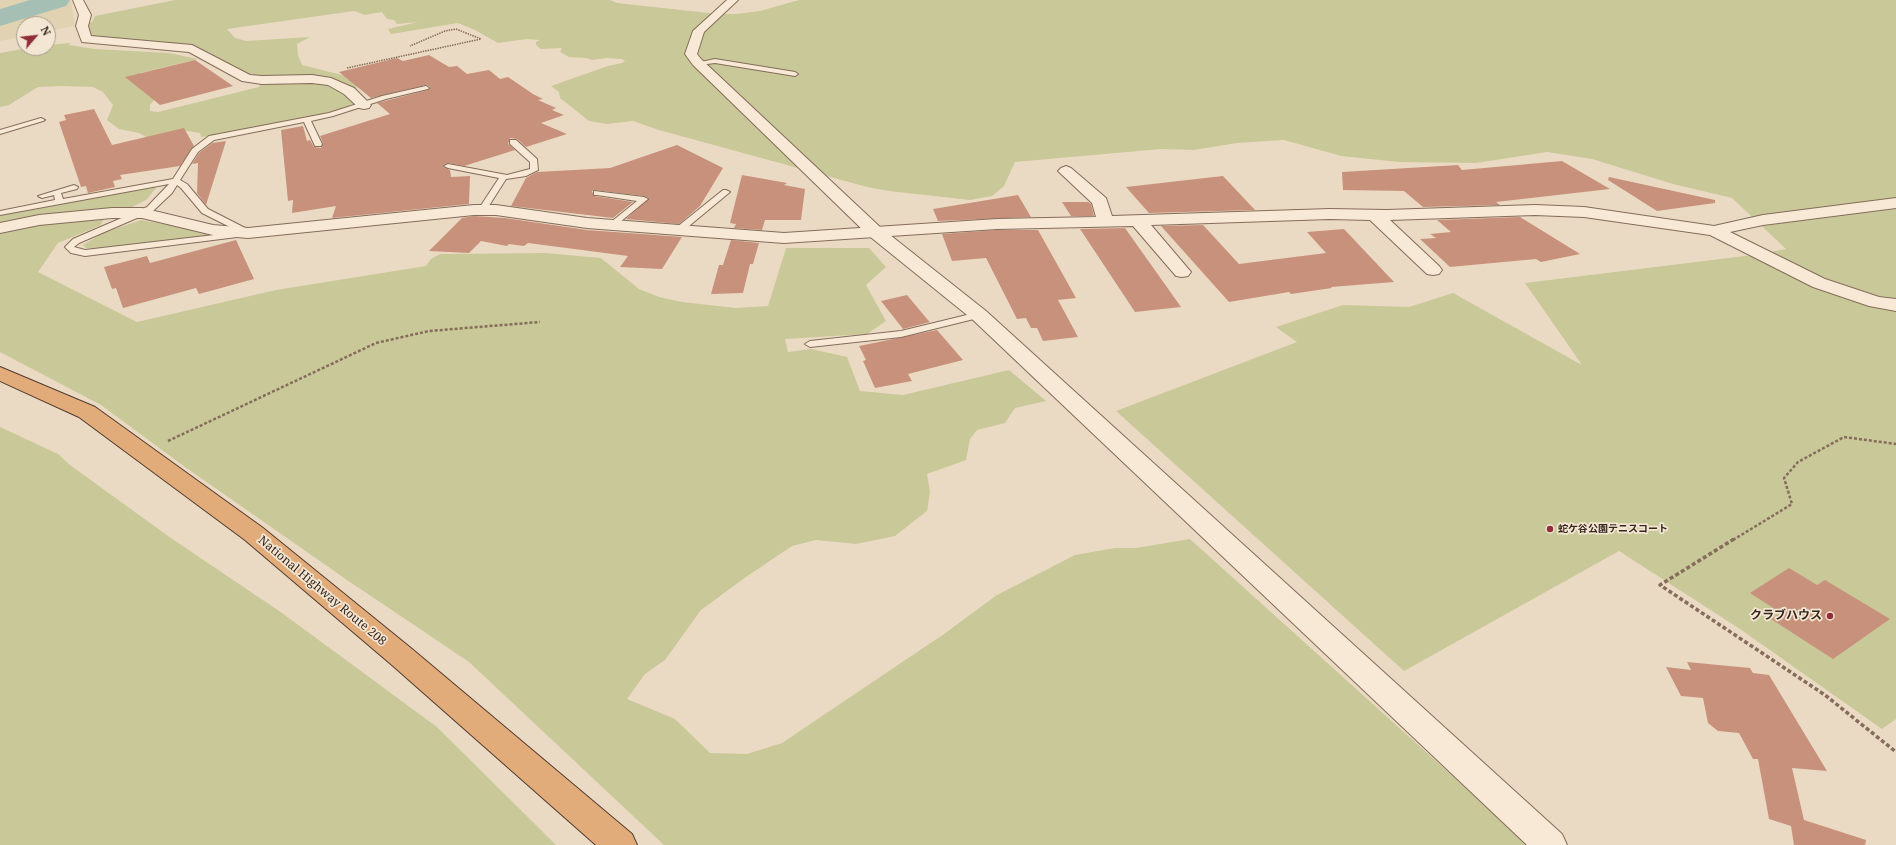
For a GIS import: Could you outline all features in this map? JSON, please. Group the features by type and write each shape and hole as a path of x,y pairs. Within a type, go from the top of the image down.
{"highway":[{"name":"National Highway Route 208","path":"0,373 87,412 254,534 402,657 620,845"}],"street":[{"path":"78,0 85,15 82,26 86,39 192,50 247,78 262,80 312,79 331,82 349,91 364,105"},
{"path":"733,0 699,31 691,54 699,63 874,230 979,315 1550,845"},
{"path":"1066,171 1100,201 1105,221"},
{"path":"1714,231 1763,220 1896,203"},
{"path":"0,228 74,215 142,213 213,230 248,233 482,210 496,210 587,223 784,238 874,230 1105,221 1213,219 1330,214 1375,215 1535,210 1584,212 1714,231 1819,283 1876,302 1896,305"},
{"path":"1375,215 1433,270"},
{"path":"1137,220 1182,272"}],"lane":[{"path":"699,63 715,61 795,74"},
{"path":"248,233 85,253 74,251 68,247 76,241 150,209 169,191 195,151 212,138 307,120 364,105 384,97 426,88"},
{"path":"0,132 41,120"},
{"path":"307,120 318,144"},
{"path":"448,166 504,177 523,174 534,170 534,161 513,142"},
{"path":"482,210 504,177"},
{"path":"0,213 175,181 184,186 205,211 248,233"},
{"path":"42,196 74,187"},
{"path":"57,192 60,202"},
{"path":"680,229 726,192"},
{"path":"597,193 644,199 614,224"},
{"path":"810,344 901,334 979,315"}],"path":[{"path":"312,79 352,67 481,39 456,29 445,31 410,46"},
{"path":"143,453 376,342 429,332 540,322"},
{"path":"1896,444 1844,437 1798,462 1784,478 1792,504 1660,585 1825,695 1896,752"}],"shaded area":[{"path":"0,0 49,0 0,16"},
{"path":"62,0 71,0 75,26 56,30 56,16 16,16 16,38 0,41 0,20"},
{"path":"175,0 610,0 617,3 718,14 736,14 760,11 799,0 1896,0 1896,719 1882,729 1740,629 1619,551 1404,671 1116,411 1297,342 1276,327 1343,305 1409,307 1453,293 1582,365 1525,283 1753,255 1786,249 1732,198 1673,184 1592,159 1547,152 1476,163 1399,162 1341,156 1284,140 1237,143 1194,150 1161,149 1015,162 1004,186 992,196 970,200 889,191 867,187 659,130 633,121 607,124 589,121 560,98 559,92 551,86 608,66 622,63 625,61 622,59 606,58 592,60 586,58 569,57 560,52 562,48 541,49 536,45 536,42 540,40 527,39 498,43 475,30 458,23 391,34 388,29 418,22 397,24 394,20 387,19 382,12 365,15 354,11 227,29 235,38 246,41 310,37 297,44 298,55 302,65 350,77 355,81 357,90 362,100 326,115 220,135 201,137 200,133 187,131 148,138 139,133 119,129 107,120 113,105 103,92 93,87 38,87 9,105 0,107 0,53 16,50 16,56 56,56 56,44 70,43 69,45 95,49 169,53 198,59 140,73 155,99 150,105 150,111 158,112 259,87 261,80 192,49 86,39 82,26 92,22 95,16"},
{"path":"157,187 146,200 132,207 64,213 0,225 0,215"},
{"path":"104,218 101,225 58,243 38,272 137,322 276,290 426,266 431,259 440,254 545,253 601,258 639,289 659,297 682,302 736,308 768,306 786,248 869,248 886,267 866,285 886,321 867,334 785,339 788,352 811,349 847,357 860,391 903,395 1009,370 1046,401 1015,408 1005,423 977,430 970,439 966,460 927,474 930,492 927,511 895,536 856,544 816,540 792,546 746,577 701,610 665,660 645,674 627,699 675,719 710,753 747,754 782,743 944,634 997,595 1075,555 1115,548 1136,548 1190,539 1529,845 664,845 469,662 350,582 185,467 101,405 0,352 0,232 48,222"},
{"path":"141,220 174,226 209,235 102,249 86,248 83,245 103,233"},
{"path":"0,427 58,454 70,465 168,536 282,613 437,727 556,845 0,845"}],"building":[{"path":"429,55 449,67 457,66 467,74 489,70 500,79 508,77 543,99 538,100 556,108 552,110 564,115 541,123 567,134 526,147 517,139 510,138 508,144 515,150 464,166 448,163 443,165 443,167 450,170 451,177 470,176 469,204 332,218 336,206 292,213 293,200 288,201 281,130 303,126 307,141 310,140 314,147 321,148 323,143 320,136 390,114 377,103 428,90 430,87 426,85 371,98 339,72 397,58 403,61"},
{"path":"195,60 233,86 160,105 125,77"},
{"path":"94,109 112,145 184,128 194,146 180,166 120,175 122,179 113,181 115,187 88,193 86,186 81,187 59,122 66,120 64,115"},
{"path":"226,141 206,205 197,193 198,163 192,164 199,153 212,143"},
{"path":"677,145 723,168 700,206 679,224 626,219 649,198 644,196 594,190 592,191 594,196 633,202 613,218 511,206 526,178 537,172 610,168"},
{"path":"1562,161 1610,189 1496,202 1500,205 1423,207 1404,191 1343,190 1342,172 1458,165 1462,170"},
{"path":"742,175 787,183 784,185 805,189 801,220 765,220 762,230 734,228 736,224 730,223"},
{"path":"1223,176 1255,210 1149,213 1126,187"},
{"path":"1609,177 1715,200 1715,203 1657,211 1608,180"},
{"path":"1018,195 1031,217 938,221 933,209"},
{"path":"1062,202 1088,202 1091,204 1094,216 1071,216"},
{"path":"474,216 505,218 587,230 682,237 662,269 620,267 628,256 528,243 524,246 509,244 507,246 481,241 469,253 429,251 462,218"},
{"path":"1520,217 1580,254 1541,262 1536,259 1450,267 1420,239 1436,238 1430,234 1451,232 1437,220"},
{"path":"1203,225 1239,264 1326,253 1307,232 1344,229 1394,282 1331,287 1332,288 1291,294 1289,292 1229,302 1161,226"},
{"path":"1125,228 1181,307 1135,312 1080,229"},
{"path":"997,230 1038,230 1076,298 1058,300 1078,337 1043,341 1037,328 1031,328 1026,318 1017,319 986,258 952,261 942,234"},
{"path":"236,240 254,279 199,294 196,288 123,308 116,288 112,289 104,267 147,256 150,263"},
{"path":"731,240 759,243 753,264 750,264 743,293 711,294 719,265 723,265"},
{"path":"907,295 930,322 903,329 881,301"},
{"path":"937,330 963,360 908,374 912,381 875,388 863,361 866,360 859,346"},
{"name":"クラブハウス","path":"1789,568 1817,585 1825,580 1890,619 1833,659 1771,619 1781,613 1750,593"},
{"path":"1687,662 1750,668 1753,673 1769,675 1827,771 1792,768 1804,820 1866,840 1865,845 1794,845 1791,826 1769,819 1758,759 1753,759 1739,733 1718,731 1708,723 1703,698 1681,696 1666,667 1691,670"}],"waterway":[{"path":"0,18 57,0"}],"place":[{"name":"蛇ケ谷公園テニスコート","path":"1550,529"},
{"name":"クラブハウス","path":"1830,616"}]}
